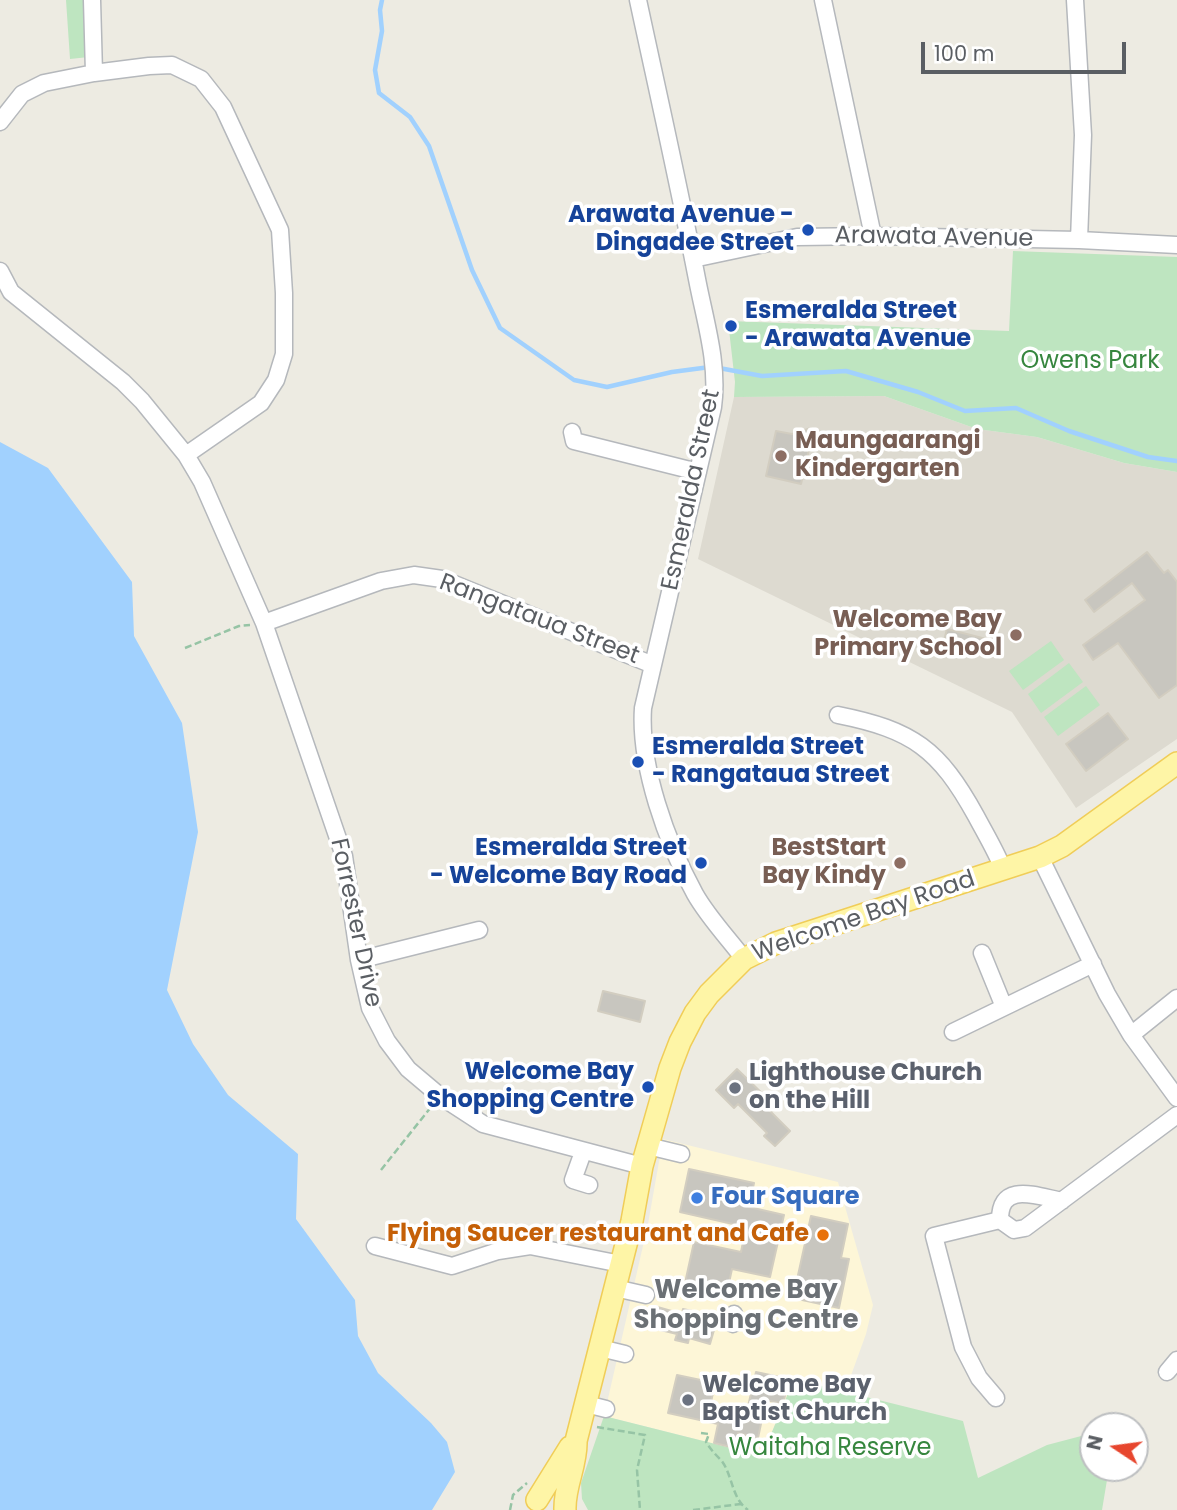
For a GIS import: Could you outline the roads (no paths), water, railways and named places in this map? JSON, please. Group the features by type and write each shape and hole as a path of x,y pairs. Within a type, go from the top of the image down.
{"main road":[{"name":"Welcome Bay Road","path":"533,1505 596,1406 600,1348 645,1156 670,1068 685,1032 709,994 744,959 776,943 1040,857 1062,846 1177,763"},
{"name":"Welcome Bay Road","path":"565,1510 564,1495 576,1455 576,1441"},
{"path":"533,1505 548,1496 563,1505 565,1510"}],"street":[{"path":"92,0 94,73"},
{"name":"Esmeralda Street","path":"638,0 693,259 716,387 643,708 644,755 672,844 695,895 744,959"},
{"path":"822,0 873,236"},
{"path":"1075,0 1083,135 1079,240"},
{"path":"0,122 22,94 44,83 94,73 172,65 201,79 223,107 280,230 284,354 276,380 261,403 186,455"},
{"name":"Arawata Avenue","path":"693,259 797,237 1079,240 1177,245"},
{"name":"Forrester Drive","path":"0,271 11,292 123,382 142,401 186,455 202,482 264,623 344,856 369,1008 387,1041 408,1069 440,1096 483,1124 583,1152 645,1156 681,1154"},
{"path":"572,432 574,441 698,472"},
{"name":"Rangataua Street","path":"264,623 381,581 414,575 442,579 653,665"},
{"path":"838,715 879,723 926,747 956,779 1003,869"},
{"path":"1040,857 1107,994 1131,1035 1177,1098"},
{"path":"359,960 479,930"},
{"path":"982,953 1004,1007"},
{"path":"953,1032 1093,964"},
{"path":"1131,1035 1177,998"},
{"path":"996,1398 979,1378 963,1347 934,1236 1000,1220 1014,1230 1025,1228 1177,1115"},
{"path":"583,1152 573,1180 589,1185"},
{"path":"1000,1220 1003,1201 1011,1195 1021,1194 1062,1201"},
{"path":"375,1246 452,1266 498,1251 530,1246 621,1264"},
{"path":"615,1287 646,1295"},
{"path":"600,1348 625,1354"}],"water":[{"path":"0,442 48,468 132,582 134,636 182,723 198,832 167,990 193,1044 228,1095 298,1154 296,1219 355,1300 358,1336 378,1373 431,1423 447,1442 455,1472 432,1510 0,1510"}],"waterway":[{"path":"382,0 382,31 375,70 379,93 410,117 429,146 472,270 500,328 574,380 607,387 672,372 710,367"},
{"path":"719,368 762,376 846,371 918,392 965,411 1016,408 1069,431 1148,457 1177,461"}],"place":[{"name":"Arawata Avenue - Dingadee Street","path":"808,230"},
{"name":"Esmeralda Street - Arawata Avenue","path":"731,326"},
{"name":"Maungaarangi Kindergarten","path":"781,456"},
{"name":"Welcome Bay Primary School","path":"1016,635"},
{"name":"Esmeralda Street - Rangataua Street","path":"638,762"},
{"name":"Esmeralda Street - Welcome Bay Road","path":"701,863"},
{"name":"BestStart Bay Kindy","path":"900,863"},
{"name":"Welcome Bay Shopping Centre","path":"648,1087"},
{"name":"Lighthouse Church on the Hill","path":"735,1088"},
{"name":"Four Square","path":"697,1198"},
{"name":"Flying Saucer restaurant and Cafe","path":"823,1235"},
{"name":"Welcome Bay Baptist Church","path":"688,1400"}],"district":[{"name":"Welcome Bay Shopping Centre","path":"746,1306"}],"park label":[{"name":"Owens Park","path":"1090,362"},
{"name":"Waitaha Reserve","path":"830,1449"}]}
